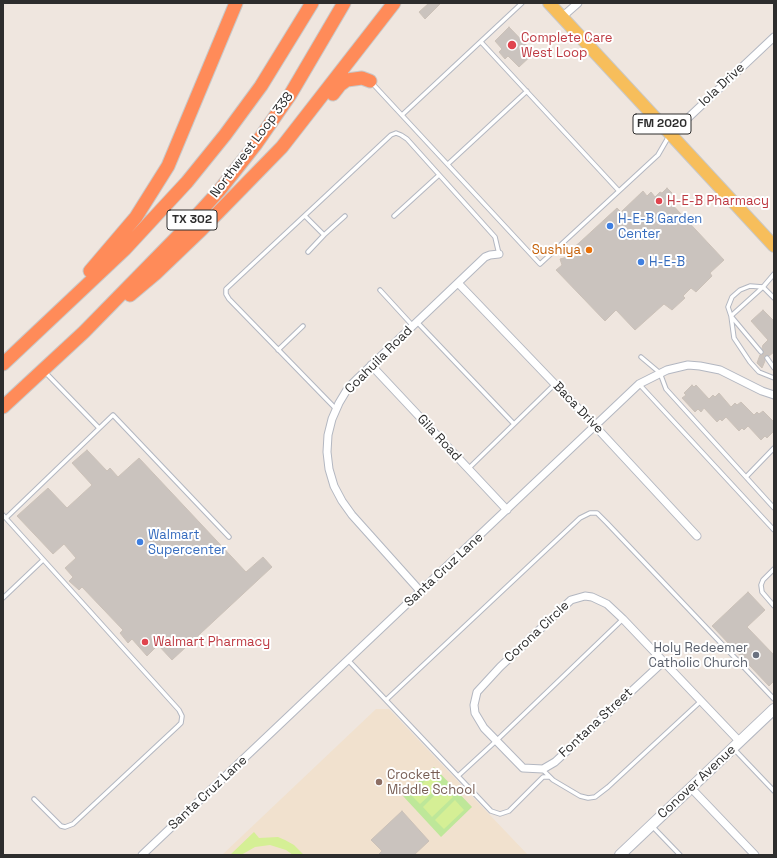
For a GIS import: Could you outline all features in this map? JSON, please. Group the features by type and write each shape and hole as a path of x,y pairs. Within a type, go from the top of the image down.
{"highway":[{"path":"3,363 100,260 142,208 172,159 236,3"},
{"name":"Northwest Loop 338","path":"3,363 125,249 187,182 225,135 261,86 312,3"},
{"name":"Northwest Loop 338","path":"3,407 84,332 184,230 238,168 290,95 344,3"},
{"path":"84,332 155,274 282,147 394,3"},
{"path":"226,204 248,189 299,136 343,82 356,78 362,78 370,81"}],"main road":[{"name":"FM 2020","path":"550,3 774,246"}],"street":[{"path":"562,17 578,3"},
{"name":"Iola Drive","path":"671,134 774,37"},
{"name":"Coahuila Road","path":"421,592 352,515 342,501 334,486 329,469 327,452 328,435 332,418 348,388 485,257 499,254"},
{"name":"Baca Drive","path":"458,283 595,426 697,536"},
{"name":"Gila Road","path":"371,366 507,510"},
{"name":"Santa Cruz Lane","path":"142,855 640,384 667,370 683,366 705,367 720,370 762,391 774,395"},
{"name":"Corona Circle","path":"543,769 523,768 496,741 477,719 474,713 475,698 484,683 510,657 558,611 571,600 577,598 592,597 600,599 607,604 700,701 736,745"},
{"name":"Fontana Street","path":"543,769 555,762 663,662"},
{"name":"Conover Avenue","path":"620,855 774,710"},
{"path":"691,788 755,855"}],"lane":[{"path":"402,115 522,3"},
{"path":"481,42 619,191"},
{"path":"370,81 540,264 658,155 671,134"},
{"path":"448,164 526,91"},
{"path":"336,409 229,299 226,294 226,289 391,135 396,133 407,139 495,237 499,254"},
{"path":"394,216 439,175"},
{"path":"305,216 324,235"},
{"path":"308,252 345,216"},
{"path":"730,316 764,287 774,274"},
{"path":"774,298 764,287 750,286 740,290 732,297 728,307 734,338 750,362 759,372 774,378"},
{"path":"380,290 514,424"},
{"path":"730,316 761,352"},
{"path":"278,350 303,326"},
{"path":"641,357 660,373 666,389 774,508"},
{"path":"767,358 774,368"},
{"path":"43,370 99,428"},
{"path":"468,469 555,384"},
{"path":"640,384 774,530"},
{"path":"34,799 62,826 65,827 73,824 178,726 182,719 179,710 4,517 113,415 229,537"},
{"path":"746,477 774,448"},
{"path":"386,700 574,523 590,513 597,513 607,523 774,699"},
{"path":"3,598 43,560"},
{"path":"773,603 762,592 761,586 763,580 774,569"},
{"path":"458,776 623,619"},
{"path":"348,660 491,811 500,814 509,811 543,777 550,777"},
{"path":"543,769 553,780 580,796 588,798 595,796 608,787 700,701"},
{"path":"736,745 774,790"},
{"path":"652,825 680,855"}],"shaded area":[{"name":"Crockett Middle School","path":"376,709 389,709 528,855 222,855"}],"green space":[{"path":"434,767 472,807 441,837 403,796"},
{"path":"431,775 441,785 420,804 411,795"},
{"path":"443,787 453,797 432,817 423,807"},
{"path":"455,800 464,810 444,829 435,820"},
{"path":"254,832 259,838 278,837 285,840 294,845 304,855 293,855 286,850 270,845 255,847 241,855 230,855"}],"building":[{"path":"429,3 441,3 425,19 419,12"},
{"name":"Complete Care West Loop","path":"509,27 534,53 519,67 508,56 505,59 499,52 502,49 495,41"},
{"name":"H-E-B","path":"667,188 673,194 667,199 724,260 710,273 712,276 696,292 691,288 683,296 685,298 672,310 664,304 635,330 616,310 605,321 556,270 562,265 560,259 571,256 568,253 617,208 621,212 643,191 647,196 651,192 655,197"},
{"path":"763,310 774,321 774,352 769,356 764,356 765,361 762,368 757,363 760,355 764,353 762,348 763,345 768,340 751,321"},
{"path":"692,385 694,387 696,385 709,399 713,395 715,397 719,393 731,407 735,403 737,405 741,402 754,415 757,412 759,414 763,411 774,422 774,431 767,438 765,436 761,440 748,426 744,430 742,428 739,431 726,417 722,421 720,419 717,422 704,408 701,412 698,409 695,412 682,398 686,395 684,393"},
{"name":"Walmart Supercenter","path":"87,450 107,471 110,468 118,477 139,458 246,572 263,557 272,567 172,660 158,645 147,656 132,639 128,643 120,633 123,630 82,587 79,590 69,581 73,577 65,568 76,558 64,544 53,554 17,516 48,488 67,508 92,485 72,463"},
{"path":"748,592 765,610 747,627 774,655 774,681 769,686 712,626"},
{"path":"402,811 429,841 414,855 378,855 382,851 371,840"}],"place":[{"name":"Complete Care West Loop","path":"512,45"},
{"name":"H-E-B Pharmacy","path":"659,201"},
{"name":"H-E-B Garden Center","path":"610,226"},
{"name":"Sushiya","path":"589,250"},
{"name":"H-E-B","path":"641,262"},
{"name":"Walmart Supercenter","path":"140,542"},
{"name":"Walmart Pharmacy","path":"145,642"},
{"name":"Holy Redeemer Catholic Church","path":"756,655"},
{"name":"Crockett Middle School","path":"379,782"}]}
